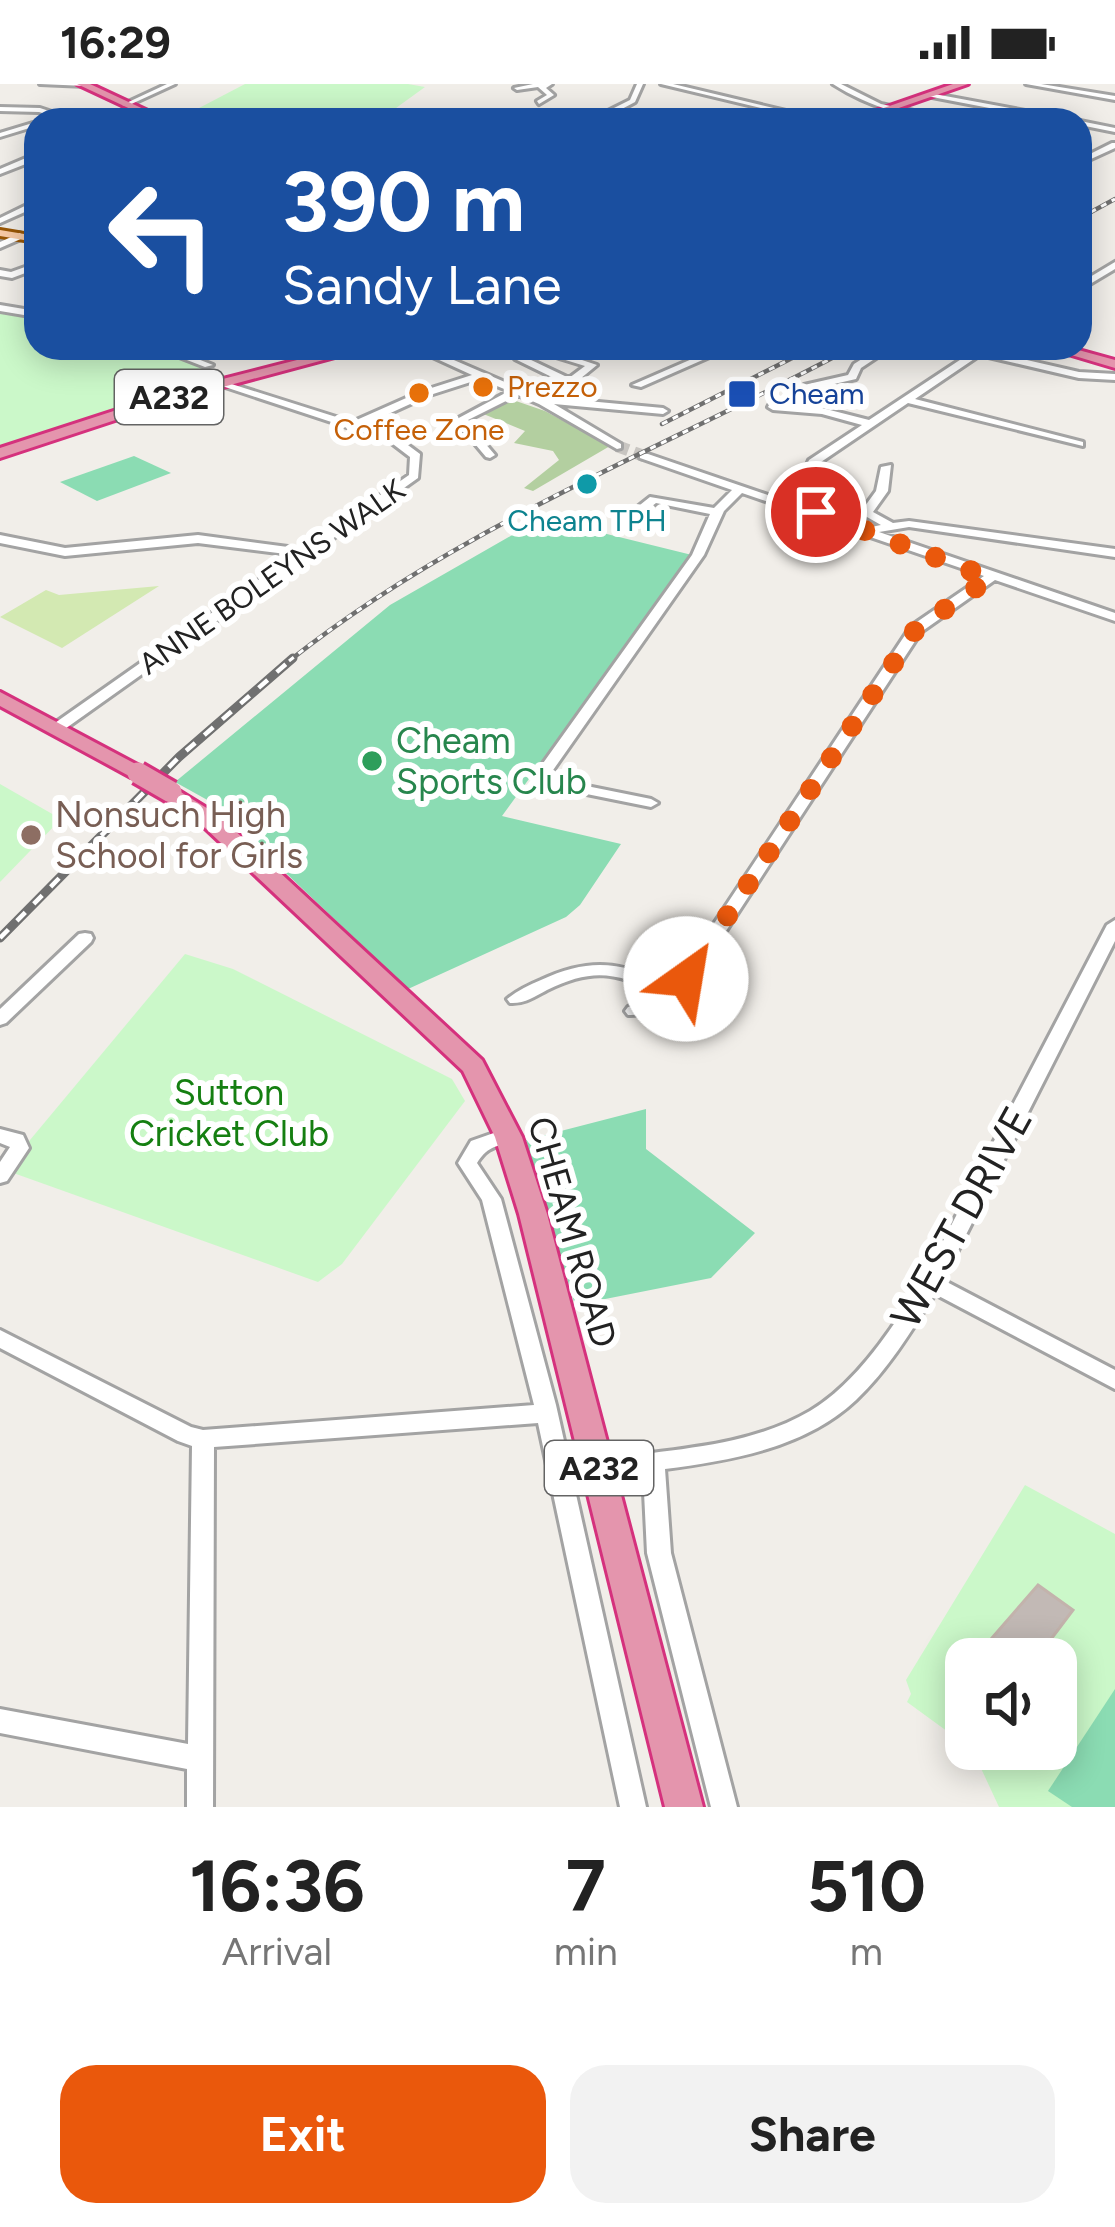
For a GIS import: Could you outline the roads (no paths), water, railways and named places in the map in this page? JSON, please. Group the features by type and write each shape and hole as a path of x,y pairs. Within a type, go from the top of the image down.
{"highway":[{"path":"87,84 132,108"},
{"path":"887,108 963,84"},
{"name":"A232","path":"0,453 218,383 312,360"},
{"name":"A232","path":"0,698 57,728"},
{"name":"CHEAM ROAD","path":"57,728 171,792 210,820 473,1066 508,1135 599,1468 684,1807"}],"main road":[{"path":"0,233 24,237"}],"street":[{"path":"43,84 87,84"},
{"path":"125,105 172,84"},
{"path":"517,88 546,84 551,94 541,101"},
{"path":"620,108 633,101 641,84"},
{"path":"664,84 768,108"},
{"path":"836,84 887,108"},
{"path":"1029,84 1115,98"},
{"path":"929,95 999,108"},
{"path":"1092,145 1114,147"},
{"path":"0,245 20,236"},
{"path":"194,360 208,365"},
{"path":"446,360 548,402 617,446"},
{"path":"521,360 570,382"},
{"path":"570,382 592,365 576,360"},
{"path":"637,386 693,360"},
{"path":"799,403 812,385 856,375 857,366 867,360"},
{"path":"810,510 814,500 806,482 808,467 967,360"},
{"path":"1020,360 1078,375 1115,377"},
{"path":"353,426 415,397 481,375"},
{"path":"548,402 572,386 570,382"},
{"name":"ANNE BOLEYNS WALK","path":"57,728 401,488 417,469 416,456 407,446 218,383"},
{"path":"490,455 460,420 517,391"},
{"path":"908,400 1079,444"},
{"path":"548,402 663,412"},
{"path":"773,407 799,403 871,424"},
{"path":"644,456 1115,617"},
{"path":"867,515 886,474 868,478"},
{"path":"651,803 545,780 543,773 566,751 698,555 717,512 742,488"},
{"path":"622,524 654,499 717,512"},
{"path":"844,510 889,525"},
{"path":"866,532 909,524 1115,553"},
{"path":"0,539 79,553 208,539 308,553"},
{"path":"634,1011 657,1005 674,993 916,629 990,578"},
{"name":"WEST DRIVE","path":"599,1468 689,1457 778,1434 845,1396 897,1336 931,1283 1115,926"},
{"path":"0,1019 85,938"},
{"path":"516,999 592,966 616,967 674,993"},
{"path":"508,1135 478,1146 467,1163 491,1199 547,1413 633,1807"},
{"path":"0,1136 20,1144 0,1176"},
{"path":"931,1283 1115,1380"},
{"path":"0,1338 186,1435 203,1439 547,1413"},
{"path":"200,1807 203,1439"},
{"path":"653,1460 658,1553 724,1807"},
{"path":"0,1721 200,1759"}],"tunnel":[{"path":"617,446 644,456"}],"railway":[{"path":"1092,211 1115,199"},
{"path":"662,424 788,360"},
{"path":"293,658 422,569 491,530 828,360"},
{"path":"0,938 179,757 293,658"},
{"path":"289,661 293,658"}],"place":[{"name":"Prezzo","path":"483,387"},
{"name":"Coffee Zone","path":"419,393"},
{"name":"Cheam","path":"742,394"},
{"name":"Cheam TPH","path":"587,484"},
{"name":"Cheam Sports Club","path":"372,761"},
{"name":"Nonsuch High School for Girls","path":"31,835"}],"park label":[{"name":"Sutton Cricket Club","path":"229,1112"}]}
